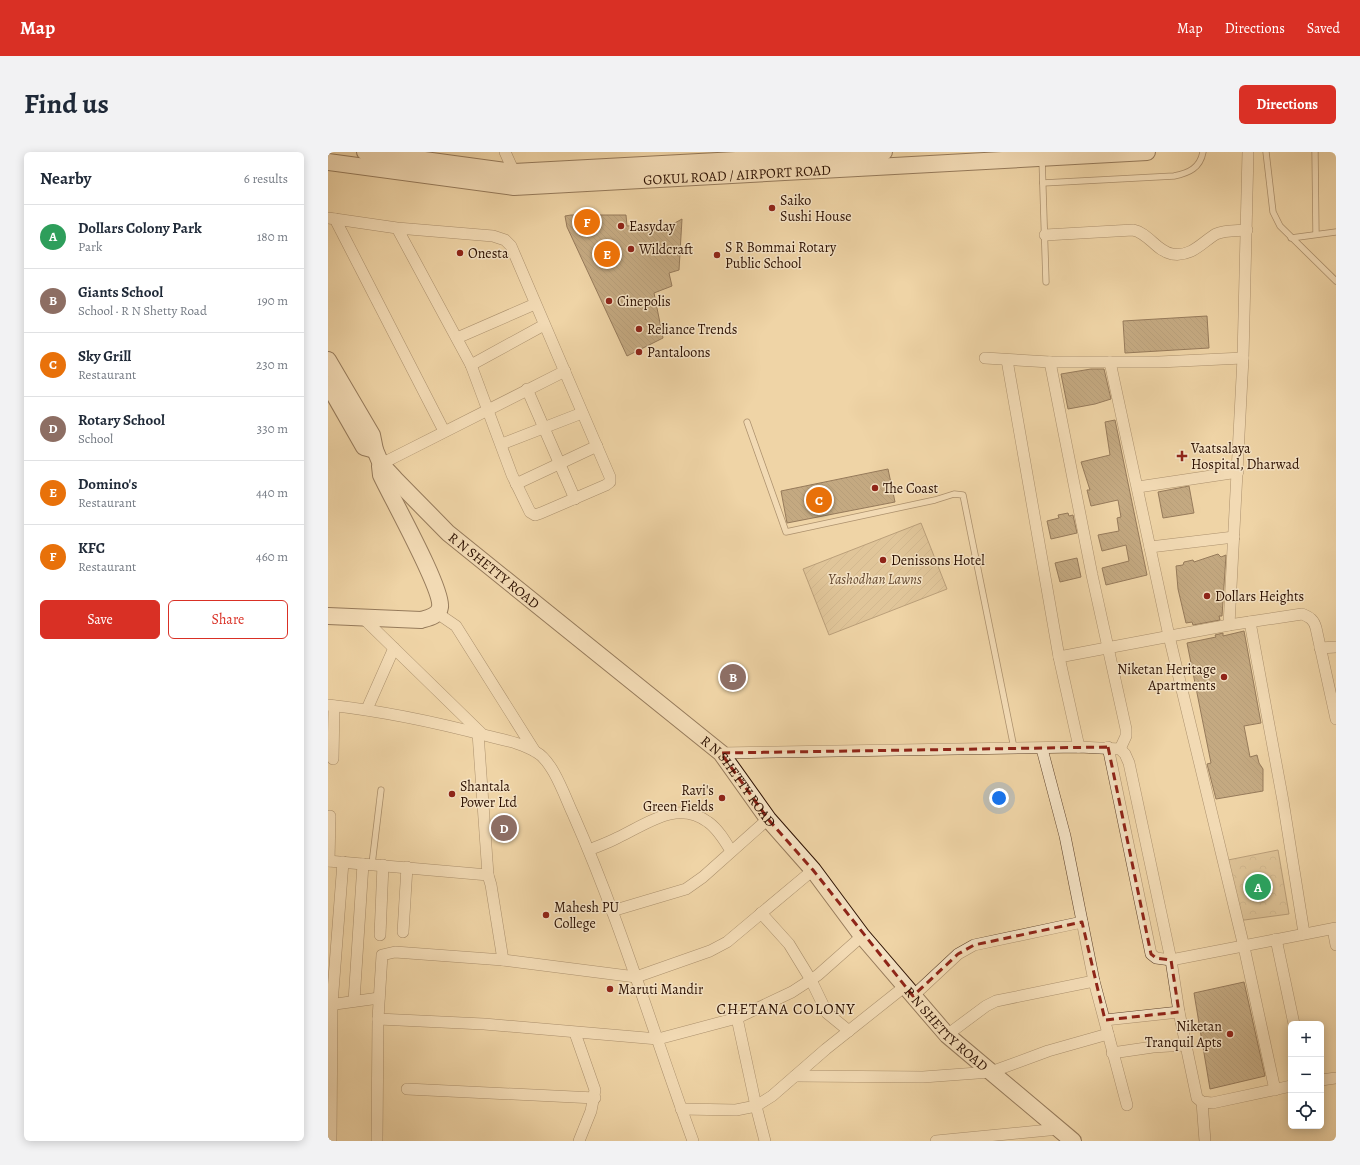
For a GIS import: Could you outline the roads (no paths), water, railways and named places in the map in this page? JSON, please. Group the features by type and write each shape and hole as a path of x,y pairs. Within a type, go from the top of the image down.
{"street":[{"name":"GOKUL ROAD / AIRPORT ROAD","path":"365,152 514,172 706,164 884,152"},
{"path":"504,152 514,172"},
{"name":"GOKUL ROAD / AIRPORT ROAD","path":"328,162 514,187 706,164 1042,159 1147,152"},
{"path":"1229,625 1243,358 1248,152"},
{"path":"331,218 397,228 493,236 506,240 511,246 565,371 610,477 610,482 575,499 535,515 527,508 516,484 471,365 397,228"},
{"path":"331,218 444,431"},
{"path":"1045,235 1133,230 1142,233 1164,251 1174,254 1190,253 1217,234 1247,230"},
{"path":"457,338 535,304"},
{"path":"471,365 544,325"},
{"path":"985,358 1050,362 1159,362 1243,358"},
{"name":"R N SHETTY ROAD","path":"328,360 372,435 378,457"},
{"path":"1007,360 1059,657 1079,747"},
{"path":"1050,362 1092,575 1126,728 1126,736 1120,749"},
{"path":"1110,362 1169,636 1244,947 1275,1090"},
{"path":"328,616 421,620 438,613 440,608 440,600 434,580 380,475 378,457 444,431 565,371"},
{"name":"R N SHETTY ROAD","path":"328,384 364,447 378,457 448,532 720,753 768,819 813,870 862,936 908,992 947,1035 1073,1141"},
{"path":"527,389 575,499"},
{"path":"502,444 582,413"},
{"path":"516,484 597,446"},
{"path":"1138,487 1238,472"},
{"path":"1150,547 1234,537"},
{"path":"438,613 456,626 534,751 549,765 589,850 612,910 693,1141"},
{"path":"1059,657 1109,649 1229,625 1302,614 1308,616 1314,622 1336,719"},
{"path":"362,617 480,734 488,876 491,885 503,960"},
{"path":"1250,622 1283,801 1304,933"},
{"path":"1320,648 1336,647"},
{"path":"368,709 394,648"},
{"path":"333,759 331,705 368,709 480,734 524,746 534,751"},
{"path":"720,753 1014,748 1042,749 1079,747 1108,747 1120,749 1125,754 1129,763 1171,960 1179,1012 1196,1094 1202,1102 1205,1141"},
{"path":"1108,747 1151,954 1156,958 1171,960 1244,947 1304,933 1334,928 1336,945"},
{"path":"1042,749 1065,836 1094,981 1127,1105"},
{"path":"589,850 616,839 662,815 678,812 695,815 709,823 731,851"},
{"path":"330,816 329,861 406,867 488,876"},
{"path":"612,910 686,889 703,877 768,819"},
{"path":"331,1141 330,1005 343,862"},
{"path":"354,1001 367,864"},
{"path":"380,935 383,865"},
{"path":"403,932 406,867"},
{"path":"377,1141 378,1018 382,955 387,952 395,952 503,960 636,977 710,952 727,942 813,870"},
{"path":"761,913 789,944 811,980 827,1013 849,1031"},
{"path":"681,1108 736,1110 756,1106 772,1096 849,1031 908,992 958,954 974,945 1082,922"},
{"path":"378,1018 484,1024 658,1039 737,1018 792,992 811,980 862,936"},
{"path":"1276,940 1293,1021"},
{"path":"947,1035 986,1006 996,1001 1094,981"},
{"path":"330,1005 379,998"},
{"path":"1105,1020 1179,1012"},
{"path":"737,1018 765,1141"},
{"path":"575,1033 592,1081 595,1098 579,1141"},
{"path":"795,1076 923,1077 990,1072 1048,1051 1108,1034"},
{"path":"1112,1053 1153,1047 1186,1045"},
{"path":"1324,1080 1336,1078"},
{"path":"1202,1102 1212,1103 1288,1087"},
{"path":"407,1089 595,1098"},
{"path":"936,1141 1059,1129"}],"lane":[{"path":"1043,183 1174,176 1186,173 1196,168 1203,152"},
{"path":"1266,152 1273,212 1280,226 1336,281"},
{"path":"1315,152 1316,234"},
{"path":"1042,159 1046,282"},
{"path":"1291,238 1336,232"},
{"path":"747,422 786,532 935,500 954,494 963,495 1014,748"},
{"path":"367,864 381,790"}],"place":[{"name":"Saiko Sushi House","path":"772,208"},
{"name":"KFC","path":"587,222"},
{"name":"Easyday","path":"621,226"},
{"name":"Wildcraft","path":"631,249"},
{"name":"Onesta","path":"460,253"},
{"name":"Domino's","path":"607,254"},
{"name":"S R Bommai Rotary Public School","path":"717,255"},
{"name":"Cinepolis","path":"609,301"},
{"name":"Reliance Trends","path":"639,329"},
{"name":"Pantaloons","path":"639,352"},
{"name":"Vaatsalaya Hospital, Dharwad","path":"1182,456"},
{"name":"The Coast","path":"875,488"},
{"name":"Sky Grill","path":"819,500"},
{"name":"Denissons Hotel","path":"883,560"},
{"name":"Dollars Heights","path":"1207,596"},
{"name":"Giants School","path":"733,677"},
{"name":"Niketan Heritage Apartments","path":"1224,677"},
{"name":"Shantala Power Ltd","path":"452,794"},
{"name":"Ravi's Green Fields","path":"722,798"},
{"name":"Rotary School","path":"504,828"},
{"name":"Dollars Colony Park","path":"1258,887"},
{"name":"Mahesh PU College","path":"546,915"},
{"name":"Maruti Mandir","path":"610,989"},
{"name":"Niketan Tranquil Apts","path":"1230,1034"}],"district":[{"name":"CHETANA COLONY","path":"786,1009"}],"park label":[{"name":"Yashodhan Lawns","path":"875,579"}]}
